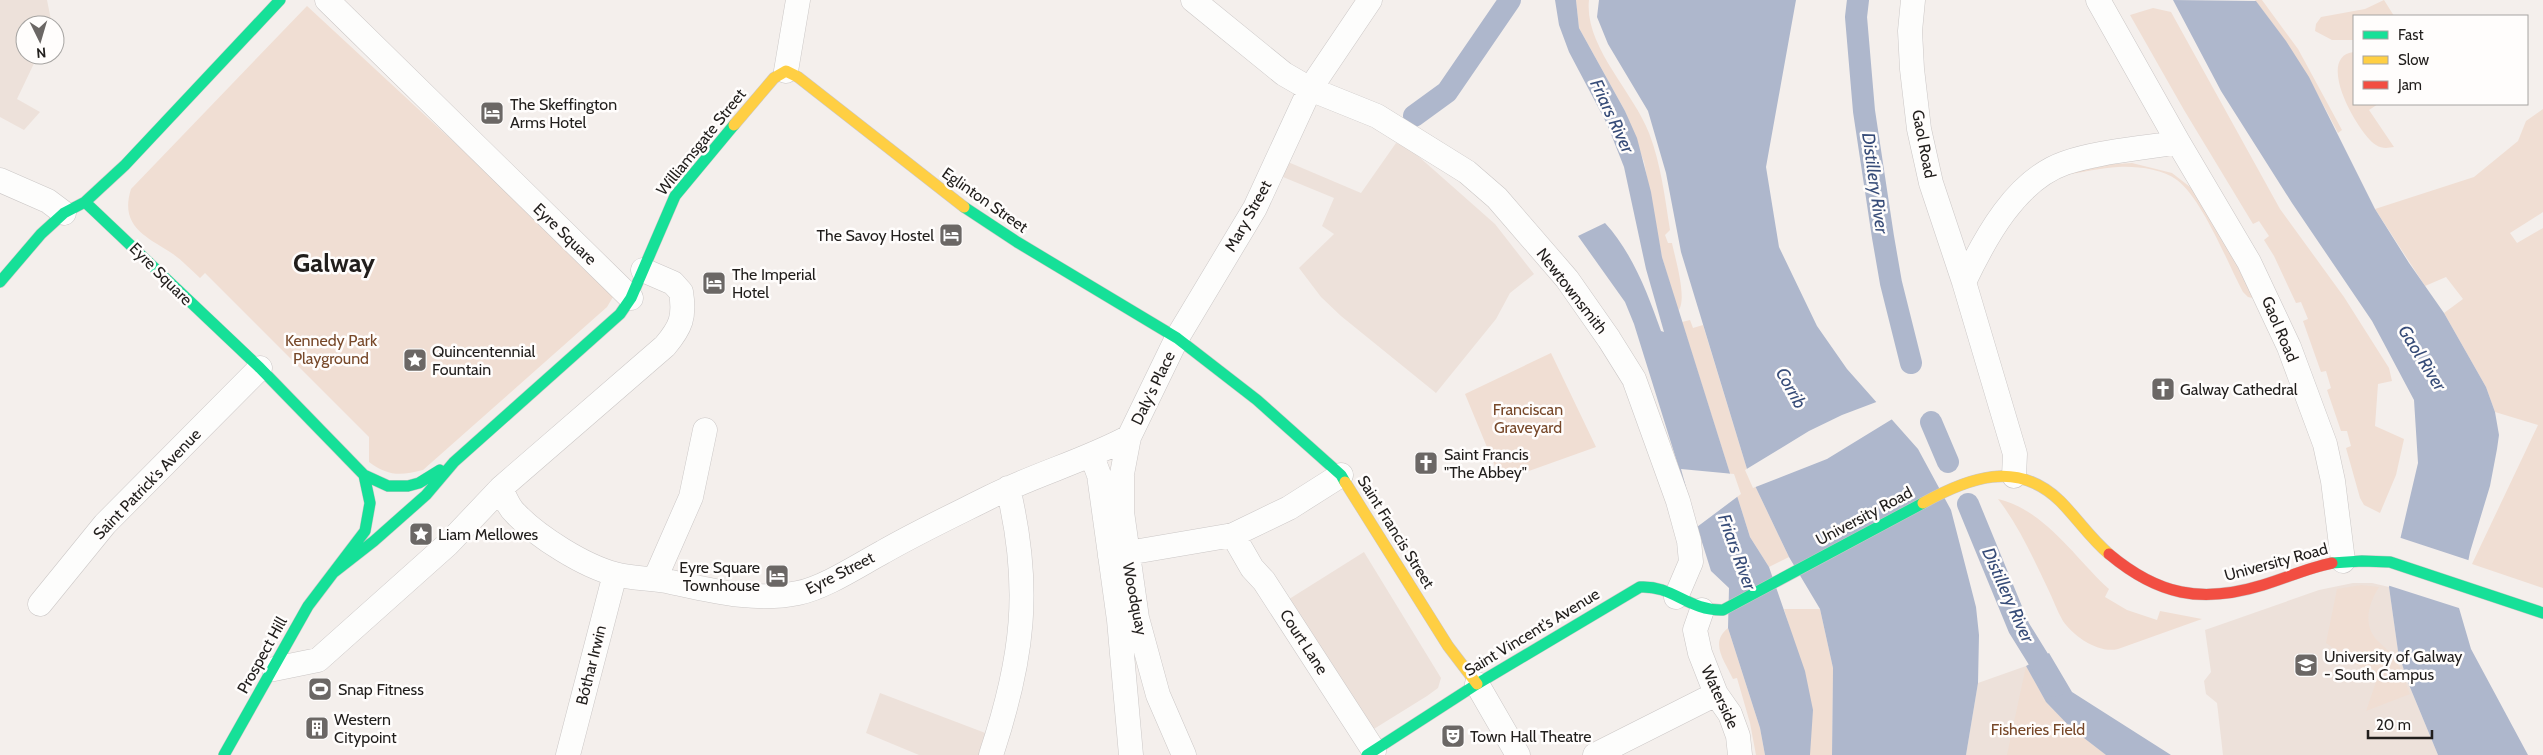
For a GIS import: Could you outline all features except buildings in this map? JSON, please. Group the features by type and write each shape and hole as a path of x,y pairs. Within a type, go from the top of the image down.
{"main road":[{"path":"0,282 42,234 64,213 85,202 125,165 280,0"},
{"name":"Williamsgate Street","path":"631,298 675,196 774,78 786,71"},
{"name":"Eglinton Street","path":"786,71 798,77 965,208 1017,242 1177,338"},
{"name":"Eyre Square","path":"85,202 260,368 364,475 388,486 408,486 419,483 454,462"},
{"name":"Eyre Square","path":"402,516 426,495 454,462 608,327 631,298"},
{"name":"Saint Francis Street","path":"1177,338 1257,400 1341,475 1448,646 1476,684"},
{"name":"Prospect Hill","path":"224,755 308,606 365,531 370,518 370,493 364,475"},
{"name":"University Road","path":"1712,610 1942,492 1978,478 2014,476 2034,483 2050,493 2091,537 2120,564 2146,580 2171,590 2191,595 2236,592 2264,586 2316,566 2366,560 2390,562 2543,613"},
{"name":"Prospect Hill","path":"333,573 402,516"},
{"name":"Saint Vincent's Avenue","path":"1370,753 1476,684 1640,587 1657,586 1676,597 1712,610"}],"street":[{"name":"Eyre Square","path":"326,0 631,298"},
{"path":"786,71 798,0"},
{"name":"Newtownsmith","path":"1193,0 1284,74 1310,88 1377,116 1467,172 1497,198 1568,279 1634,379 1678,501 1689,541 1691,562 1676,597"},
{"name":"Mary Street","path":"1177,338 1255,208 1310,88 1370,0"},
{"name":"Gaol Road","path":"1913,0 1910,40 1919,129 1931,183 1964,282 2015,454 2014,476"},
{"name":"Gaol Road","path":"2098,0 2178,142 2249,262 2289,347 2325,444 2332,470 2342,562"},
{"path":"1964,282 1984,244 2010,205 2031,183 2050,170 2065,163 2093,156 2178,142"},
{"path":"0,180 48,201 64,213"},
{"path":"274,669 318,660 448,544 501,488 655,356 678,330 682,318 681,292 673,283 643,270"},
{"name":"Daly's Place","path":"1129,437 1177,338"},
{"name":"Saint Patrick's Avenue","path":"40,604 105,524 260,368"},
{"path":"655,579 691,497 705,430"},
{"name":"Eyre Street","path":"501,488 509,506 516,515 541,534 563,549 615,574 655,579 725,594 771,597 800,593 839,576 912,536 1008,488 1092,456 1129,437"},
{"name":"Woodquay","path":"1129,437 1122,474 1122,512 1118,555 1119,620 1131,755"},
{"name":"Woodquay","path":"1092,456 1100,475 1118,555 1137,618 1148,664 1184,755"},
{"path":"1118,555 1233,535 1288,508 1341,475"},
{"path":"991,755 1004,716 1016,665 1023,601 1018,531 1008,488"},
{"name":"Court Lane","path":"1233,535 1252,568 1264,581 1370,753"},
{"name":"Bóthar Irwin","path":"568,755 615,574"},
{"name":"Waterside","path":"1712,610 1695,630 1700,653 1716,694 1730,714 1738,736 1740,755"},
{"path":"1476,684 1518,755"},
{"path":"1595,755 1716,694"}],"shaded area":[{"path":"0,0 47,0 50,15 15,15 15,65 33,65 17,99 40,112 24,130 0,117"},
{"path":"1396,143 1409,148 1495,224 1534,274 1510,293 1496,319 1436,393 1341,316 1321,297 1299,268 1334,234 1322,226 1334,198 1283,177 1288,162 1361,193"},
{"path":"1364,552 1441,678 1438,688 1369,732 1286,601"},
{"name":"University of Galway - South Campus","path":"2353,583 2372,583 2389,587 2398,651 2407,680 2438,755 2223,755 2217,703 2206,694 2204,681 2211,672 2205,630 2319,590"},
{"path":"2026,666 2046,702 2071,728 2106,755 1966,755 1978,683"},
{"path":"880,693 988,734 980,755 919,755 866,733"}],"green space":[{"path":"1576,0 1589,0 1589,17 1594,34 1611,68 1642,117 1657,157 1670,230 1665,235 1668,243 1672,243 1680,278 1682,298 1678,311 1662,257 1644,162 1625,111 1579,28"},
{"path":"2255,0 2262,0 2298,49 2342,130 2338,133 2300,65 2279,32"},
{"path":"2384,0 2393,15 2353,15 2353,40 2332,40 2315,31 2316,24 2321,17 2365,9"},
{"name":"Kennedy Park Playground","path":"307,6 616,292 607,307 423,470 394,474 382,470 369,462 369,437 205,273 200,278 177,257 145,236 132,222 129,213 128,202 131,189"},
{"path":"2153,8 2171,12 2280,209 2344,297 2389,368 2392,381 2378,384 2375,426 2404,439 2396,475 2380,513 2364,505 2360,498 2346,448 2351,446 2347,431 2341,431 2327,390 2331,388 2326,371 2321,372 2303,321 2308,319 2301,302 2296,303 2274,256 2264,240 2269,236 2259,221 2253,224 2184,110 2130,15"},
{"path":"2353,52 2353,105 2376,105 2369,110 2394,147 2387,148 2376,145 2368,138 2351,112 2343,96 2339,80 2338,67 2343,57"},
{"path":"2543,109 2543,212 2510,233 2517,243 2543,228 2543,588 2472,564 2538,425 2495,412 2486,387 2444,313 2463,299 2446,277 2425,286 2375,209 2474,177 2518,141 2526,121"},
{"path":"2132,163 2172,173 2194,190 2257,299 2248,297 2243,292 2205,216 2187,189 2171,176 2149,169 2133,167 2105,168 2065,175 2100,165"},
{"path":"1690,320 1693,328 1703,325 1747,469 1789,557 1769,567 1750,537 1682,322"},
{"name":"Franciscan Graveyard","path":"1551,353 1596,447 1501,481 1465,394"},
{"path":"1998,499 2015,505 2045,524 2109,589 2105,597 2127,610 2157,620 2160,611 2202,619 2118,649 2103,649 2080,638 2063,621 2025,542 2013,520"},
{"path":"2361,585 2379,587 2370,606 2369,626 2375,638 2397,661 2410,694 2366,711 2377,679 2326,643 2337,589"},
{"path":"1784,609 1820,609 1833,668 1832,755 1809,755 1793,639"},
{"path":"1728,628 1760,728 1765,755 1756,755 1750,723 1737,678 1733,679 1720,652 1719,646 1722,634"},
{"name":"Fisheries Field","path":"2026,666 2046,702 2071,728 2106,755 2007,755"}],"water":[{"name":"Friars River","path":"1555,0 1576,0 1579,28 1625,111 1637,138 1651,192 1662,257 1750,537 1769,567 1805,671 1813,710 1810,755 1765,755 1760,728 1728,628 1729,588 1711,571 1634,324 1625,302 1578,236 1605,223 1615,234 1645,288 1661,331 1664,332 1646,269 1624,167 1607,124 1569,52 1559,25"},
{"name":"Corrib","path":"1599,0 1796,0 1766,167 1779,247 1817,326 1847,369 1918,449 1951,510 1976,607 1979,635 1978,683 1966,755 1832,755 1833,668 1820,609 1789,557 1747,469 1681,252 1666,173 1648,111 1608,44 1597,17"},
{"name":"Gaol River","path":"2173,0 2256,1 2286,41 2309,77 2375,209 2409,263 2444,313 2486,387 2495,412 2499,435 2490,486 2470,552 2459,608 2471,649 2528,755 2438,755 2407,680 2398,651 2389,587 2418,463 2414,400 2372,321 2292,203 2221,91"},
{"path":"2049,653 2072,692 2171,755 2106,755 2071,728 2046,702 2026,666"}],"pier":[{"path":"1879,401 1894,418 1827,459 1753,488 1745,470 1809,431 1842,415"},
{"path":"1681,469 1734,474 1741,494 1697,527"},
{"path":"2398,537 2471,561 2462,609 2387,585"}],"waterway":[{"path":"1414,116 1447,92 1510,0"},
{"name":"Distillery River","path":"1858,0 1856,17 1864,111 1891,283 1911,363"},
{"name":"Distillery River","path":"1931,422 1948,462"},
{"name":"Distillery River","path":"1968,504 2019,628 2055,686"}],"traffic: fast":[{"path":"0,282 41,234 64,213 85,202 125,165 280,0"},
{"path":"333,573 374,541 426,495 454,462 620,314 631,298 675,196 734,125"},
{"path":"85,202 260,368 364,475 388,486 408,486 419,483 440,470"},
{"path":"964,207 1017,242 1177,338 1257,400 1341,475 1345,482"},
{"path":"224,755 308,606 365,531 370,503 364,475"},
{"path":"1367,755 1477,684 1640,587 1652,587 1662,590 1700,607 1723,610 1923,503"},
{"path":"2332,563 2390,562 2543,613"}],"traffic: slow":[{"path":"734,125 774,78 786,71 798,77 964,207"},
{"path":"1923,503 1957,486 1975,480 1992,477 2010,477 2027,480 2044,488 2060,501 2109,554"},
{"path":"1345,482 1448,646 1477,684"}],"traffic: jam":[{"path":"2109,554 2127,568 2163,587 2181,592 2200,594 2241,591 2332,563"}],"place":[{"name":"The Skeffington Arms Hotel","path":"492,113"},
{"name":"The Savoy Hostel","path":"951,235"},
{"name":"The Imperial Hotel","path":"714,283"},
{"name":"Quincentennial Fountain","path":"415,360"},
{"name":"Galway Cathedral","path":"2163,389"},
{"name":"Saint Francis \"The Abbey\"","path":"1426,463"},
{"name":"Liam Mellowes","path":"421,534"},
{"name":"Eyre Square Townhouse","path":"777,576"},
{"name":"University of Galway - South Campus","path":"2306,665"},
{"name":"Snap Fitness","path":"320,689"},
{"name":"Western Citypoint","path":"317,728"},
{"name":"Town Hall Theatre","path":"1453,736"}],"district":[{"name":"Galway","path":"334,263"}]}
